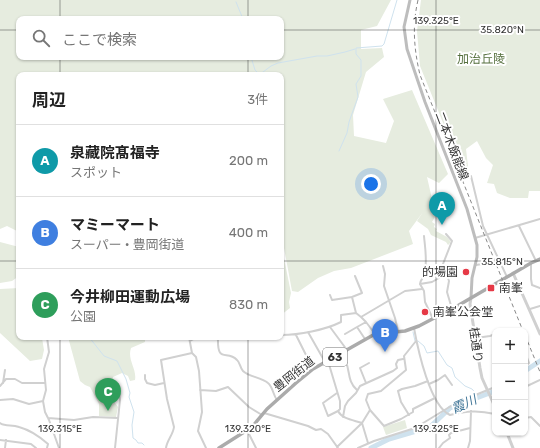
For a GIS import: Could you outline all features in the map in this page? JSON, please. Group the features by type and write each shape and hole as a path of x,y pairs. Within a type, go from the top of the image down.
{"main road":[{"name":"二本木飯能線","path":"410,0 404,27 404,38 407,49 425,102 467,209 475,238 478,253 472,278 471,298"},
{"name":"豊岡街道","path":"219,448 257,422 263,414 313,369 375,334 398,332 414,328 433,319 538,260"}],"street":[{"path":"471,176 477,204 487,236 506,277"},
{"path":"475,238 487,236 540,219"},
{"path":"519,226 538,260"},
{"path":"446,234 452,241 443,264 449,281 447,292 452,309"},
{"path":"424,236 426,265 424,277 420,280 420,284 425,302 433,319"},
{"path":"476,265 488,263"},
{"path":"531,263 532,285 540,288"},
{"path":"383,266 385,274 384,286 390,300 398,332"},
{"path":"513,273 540,333"},
{"path":"420,284 432,282 446,274"},
{"path":"330,295 332,300 352,297 362,293 355,276"},
{"path":"361,317 405,291 422,288"},
{"path":"352,297 356,313 366,322 375,334"},
{"name":"桂通り","path":"471,298 470,304 480,368 493,400"},
{"path":"530,309 540,306"},
{"path":"284,335 296,335 330,327 341,322 341,315 356,313"},
{"path":"345,334 366,322"},
{"path":"330,327 347,350"},
{"path":"357,327 365,339"},
{"path":"414,328 419,356 435,398 442,410 449,415 471,411 492,413"},
{"path":"308,332 327,361 337,393 340,409 328,416 323,403 337,393"},
{"path":"296,335 313,369"},
{"path":"476,338 492,335"},
{"path":"47,340 49,352 45,367 44,383 46,390 43,401 45,412 59,448"},
{"path":"218,340 218,349 220,353 237,360 242,370 268,383 278,400"},
{"path":"190,341 192,353 196,357 198,364 202,412 198,429 206,448"},
{"path":"416,341 404,356 406,370 381,391 368,394 366,400 370,410 384,426 401,420 414,412 413,409 435,398"},
{"path":"166,448 174,427 164,383 161,360 192,353"},
{"path":"340,354 348,364 349,375 354,388 357,390"},
{"path":"343,417 345,406 360,386 385,376 397,368 396,364 398,360 404,359"},
{"path":"366,383 360,368 369,363"},
{"path":"3,383 5,370"},
{"path":"145,375 147,383 155,385 164,383"},
{"path":"409,415 401,402 398,391 438,380 445,375 452,385"},
{"path":"0,386 6,379 15,379 22,383 44,383"},
{"path":"528,386 540,380"},
{"path":"115,448 120,400 118,384"},
{"path":"200,390 216,391 228,387 249,406 263,414 308,426 316,430 321,429 328,434 338,448 362,423 370,410"},
{"path":"358,448 368,443 415,428 442,410 492,388"},
{"path":"0,400 13,399 29,404 43,401"},
{"path":"338,411 343,417 362,423"},
{"path":"468,448 470,441 471,411"},
{"path":"48,418 74,420 93,417 118,418"},
{"path":"528,418 531,418 540,426"},
{"path":"0,423 5,426 18,426 31,431 48,444 47,448"},
{"path":"362,423 368,443"},
{"path":"439,448 442,443 450,438 449,435 451,433 470,428"},
{"path":"247,430 256,448"},
{"path":"508,436 513,448"},
{"path":"0,440 31,444 36,448"},
{"path":"5,448 6,440"}],"green space":[{"path":"0,0 391,0 377,26 361,30 361,49 382,48 384,57 366,72 353,115 354,136 386,143 394,121 383,99 412,90 448,174 439,183 427,177 432,199 431,202 443,210 440,214 437,213 432,222 435,224 434,227 437,229 436,231 447,237 451,242 448,245 446,242 431,235 428,229 417,221 423,212 409,231 413,244 351,268 334,271 318,278 298,292 292,291 284,248 284,72 16,72 16,230 7,226 0,229"},
{"name":"加治丘陵","path":"421,0 540,0 540,191 529,191 528,198 510,198 497,193 494,184 487,183 493,165 486,158 477,141 466,149 469,175 465,177 420,66 417,31"},
{"path":"0,242 16,246 16,278 12,281 0,283"},
{"path":"284,258 291,293 289,302 290,308 284,313"},
{"path":"16,288 16,340 42,340 44,350 42,359 30,361 0,333 0,289"},
{"path":"69,340 145,340 145,342 131,348 130,352 130,357 135,372 135,380 130,381 128,376 122,373 113,377 111,393 112,399 118,407 116,417 99,416 99,404 90,387 80,381"},
{"path":"405,420 407,428 386,435 383,427"}],"waterway":[{"path":"339,151 347,133 349,122 358,97 356,84 361,76 361,60 356,54 356,48 382,46 384,44 397,0"},
{"path":"236,2 242,16"},
{"path":"263,72 278,63 317,56 327,56 355,49"},
{"path":"252,60 257,72"},
{"path":"413,332 415,341 418,341 424,346 427,353 438,351 447,365 452,368 455,377 465,386 472,389 479,397"},
{"path":"91,340 104,356 117,361 126,379 130,393 129,397 134,412 132,425 133,438 138,443 142,443 144,445"},
{"name":"霞川","path":"528,369 540,361"},
{"name":"霞川","path":"371,448 389,439 430,427 450,408 492,392"}],"railway":[{"path":"418,0 414,38 420,75 522,328"},
{"path":"528,342 540,372"}],"place":[{"name":"泉藏院髙福寺","path":"442,225"},
{"name":"的場園","path":"466,272"},
{"name":"南峯","path":"491,288"},
{"name":"南峯公会堂","path":"425,312"},
{"name":"マミーマート","path":"385,352"},
{"name":"今井柳田運動広場","path":"108,411"}]}
